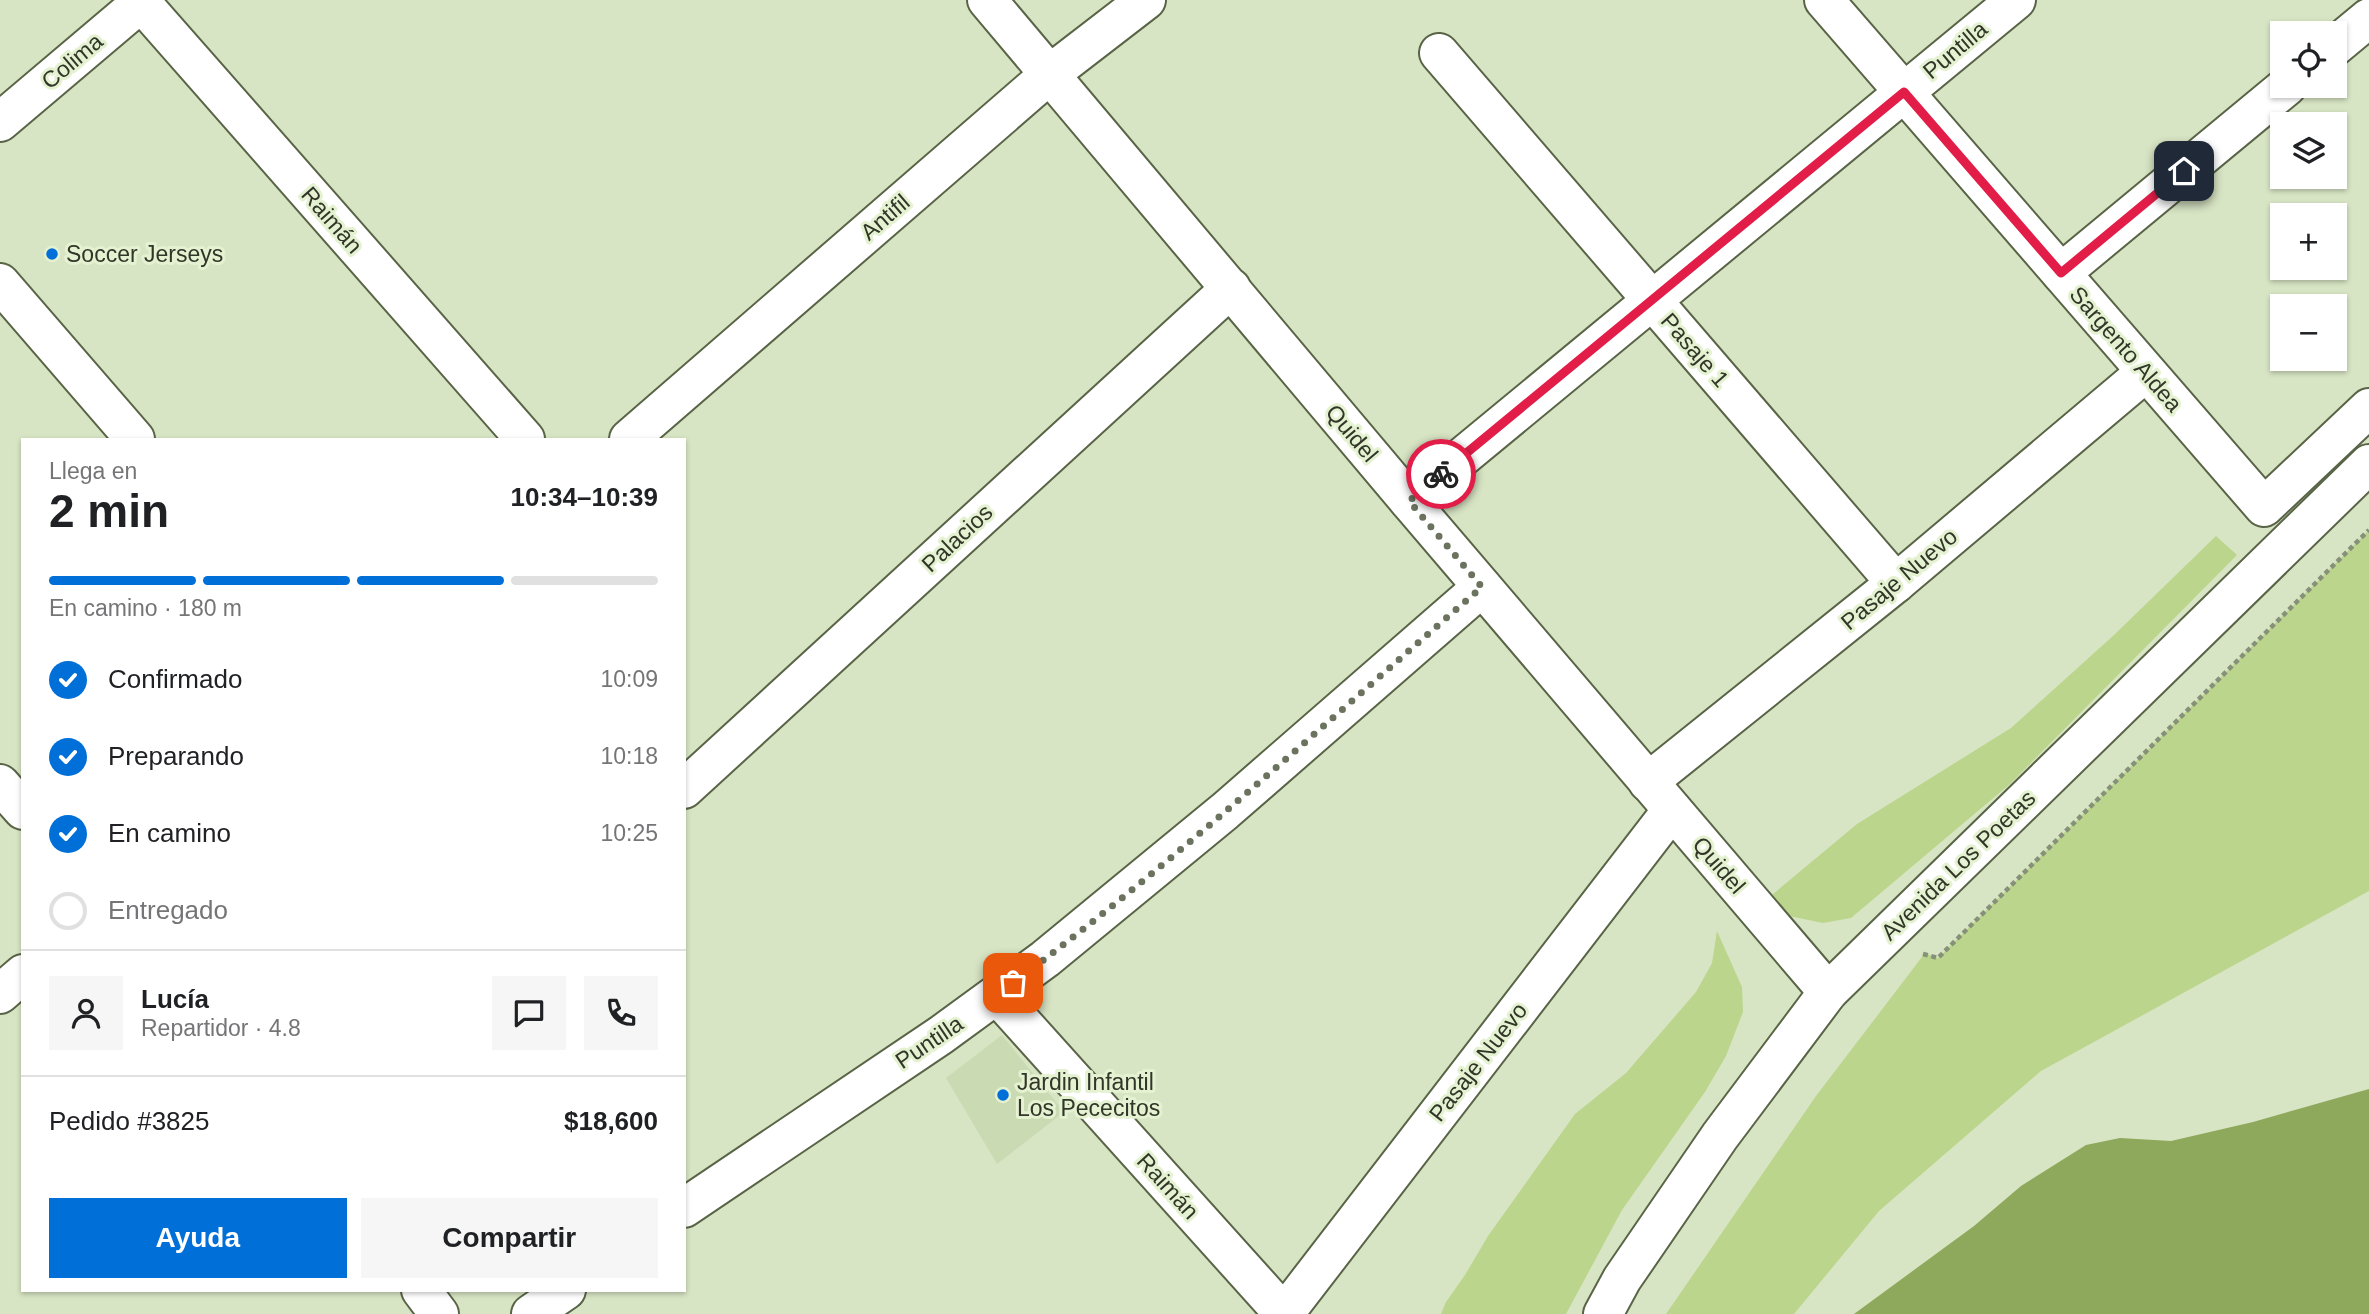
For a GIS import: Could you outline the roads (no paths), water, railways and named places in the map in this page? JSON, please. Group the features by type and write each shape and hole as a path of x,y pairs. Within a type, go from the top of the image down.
{"street":[{"name":"Quidel","path":"987,0 1828,992"},
{"name":"Antifil","path":"630,438 1050,74 1146,0"},
{"name":"Sargento Aldea","path":"1824,0 2264,507 2369,408"},
{"name":"Puntilla","path":"1409,501 2016,0"},
{"name":"Colima","path":"0,122 141,1"},
{"name":"Raimán","path":"141,1 524,438"},
{"path":"2347,36 2369,18"},
{"name":"Pasaje 1","path":"1439,53 1896,583"},
{"path":"2061,273 2272,98"},
{"path":"0,283 134,438"},
{"name":"Palacios","path":"686,787 1231,288"},
{"name":"Pasaje Nuevo","path":"1284,1314 1660,796 1896,583 2146,372"},
{"name":"Avenida Los Poetas","path":"1603,1314 1622,1279 1720,1136 1828,992 2369,464"},
{"name":"Puntilla","path":"686,1207 997,995 1109,909 1482,587"},
{"path":"0,784 21,808"},
{"path":"0,994 21,976"},
{"name":"Raimán","path":"997,995 1284,1314"},
{"path":"422,1292 439,1314"},
{"path":"531,1314 563,1292"}],"place":[{"name":"Soccer Jerseys","path":"52,254"},
{"name":"Jardin Infantil Los Pececitos","path":"1003,1095"}]}
